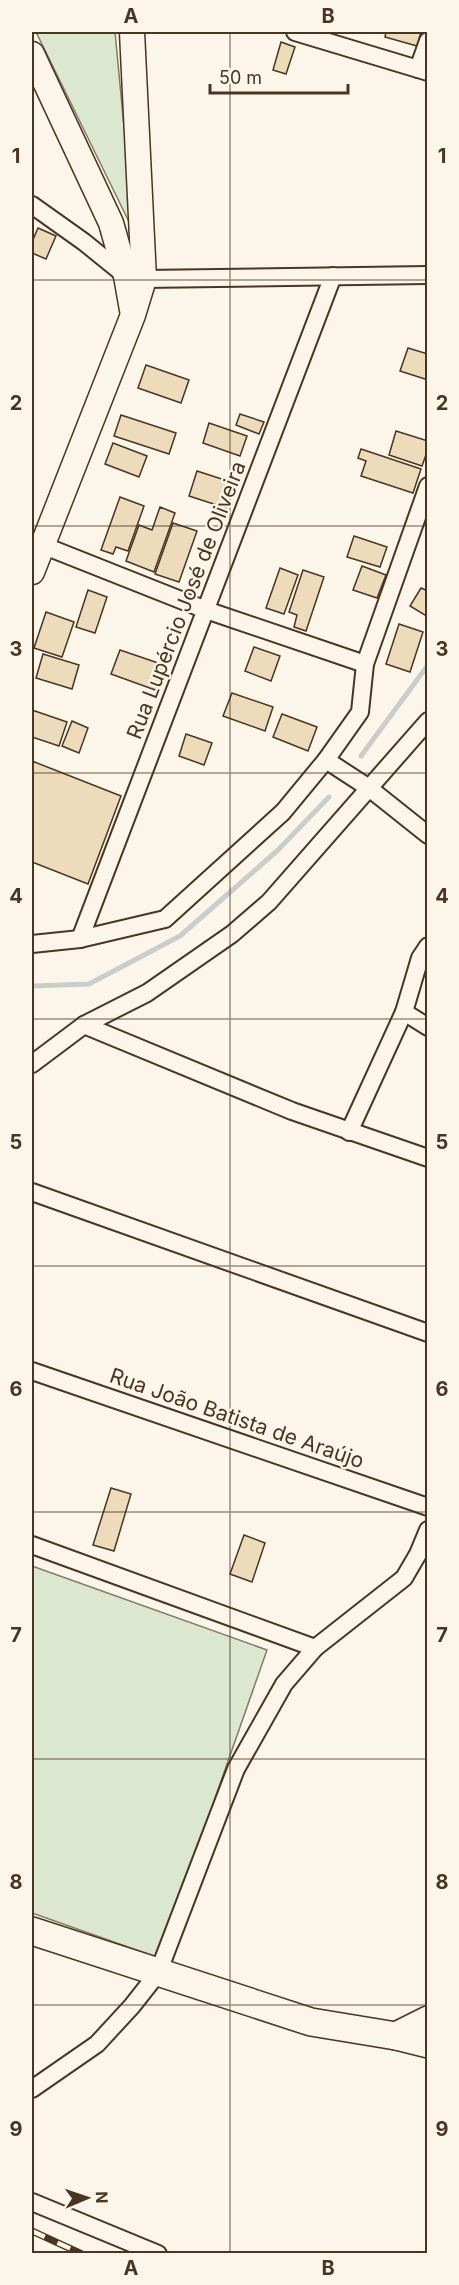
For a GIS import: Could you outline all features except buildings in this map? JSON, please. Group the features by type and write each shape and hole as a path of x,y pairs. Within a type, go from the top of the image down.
{"main road":[{"path":"32,1931 311,2022 396,2036 426,2030"}],"street":[{"path":"32,572 133,315 135,278 132,32"},
{"path":"295,32 423,71 428,41"},
{"path":"32,54 135,278"},
{"path":"32,205 135,278 428,275"},
{"name":"Rua Lupércio José de Oliveira","path":"80,939 333,276"},
{"path":"32,944 80,939 165,919 283,812 326,760 360,712 365,664 428,486"},
{"path":"42,545 206,610 365,664"},
{"path":"32,1064 84,1025 147,993 232,934 268,902 428,720"},
{"path":"326,760 369,788 428,835"},
{"path":"349,1132 404,1012 420,958 428,946"},
{"path":"404,1012 428,1027"},
{"path":"84,1025 292,1112 428,1158"},
{"path":"32,1192 428,1333"},
{"name":"Rua João Batista de Araújo","path":"32,1371 428,1507"},
{"path":"32,2089 97,2044 132,2006 158,1972 236,1769 284,1684 315,1648 404,1578 423,1556 428,1530"},
{"path":"32,1545 315,1648"},
{"path":"32,2202 158,2253"}],"green space":[{"path":"36,32 115,32 134,232"},
{"path":"32,1566 267,1650 159,1958 32,1913"}],"waterway":[{"path":"361,756 428,665"},
{"path":"32,986 89,984 180,936 278,850 329,797"}],"railway":[{"path":"32,2231 82,2254"}]}
